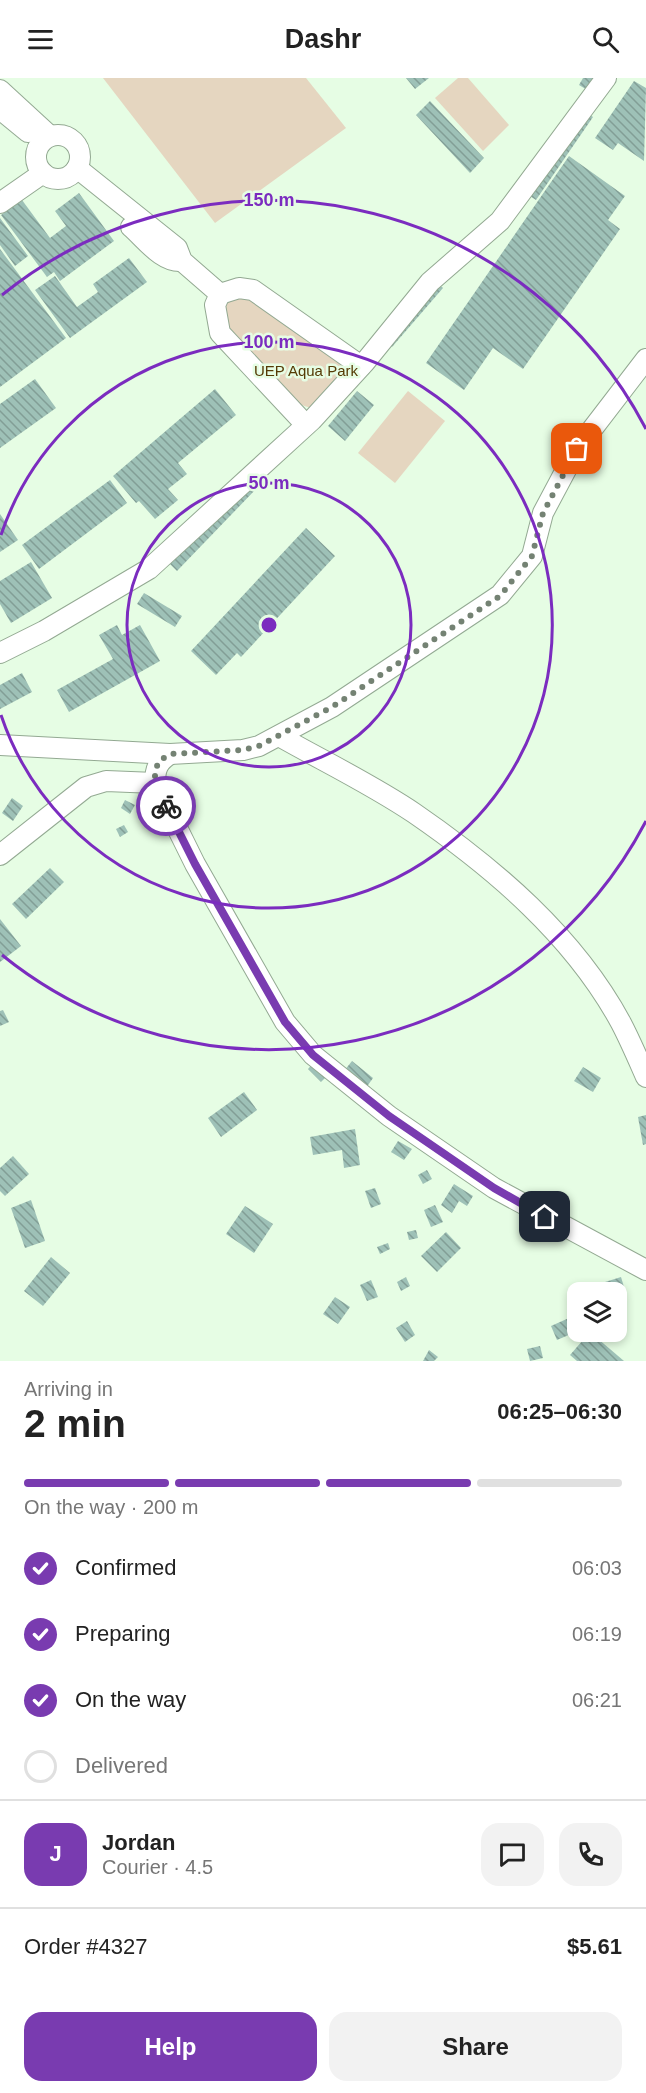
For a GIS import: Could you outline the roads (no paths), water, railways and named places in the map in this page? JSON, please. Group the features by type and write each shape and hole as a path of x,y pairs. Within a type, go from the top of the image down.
{"street":[{"path":"0,653 44,632 149,569 306,425 361,366 430,282 500,221 606,78"},
{"path":"0,90 46,140"},
{"path":"0,109 46,140 64,136 76,144 80,158 75,171 62,179 55,179 43,173 36,160 46,140"},
{"path":"75,171 165,258 174,262 182,261 220,294"},
{"path":"0,203 43,173"},
{"path":"306,425 220,333 215,305 220,294 239,288 254,290 361,366"},
{"path":"0,745 170,754 243,750 259,746 332,707 500,596 532,556 543,513 577,449 646,359"},
{"path":"279,736 413,813 511,887 562,941 596,985 620,1022 646,1077"},
{"path":"170,754 159,761 155,771 155,783 195,864 285,1022 313,1055 389,1116 494,1188 646,1270"},
{"path":"0,855 86,787 106,781 155,783"}],"park label":[{"name":"UEP Aqua Park","path":"306,370"}]}
